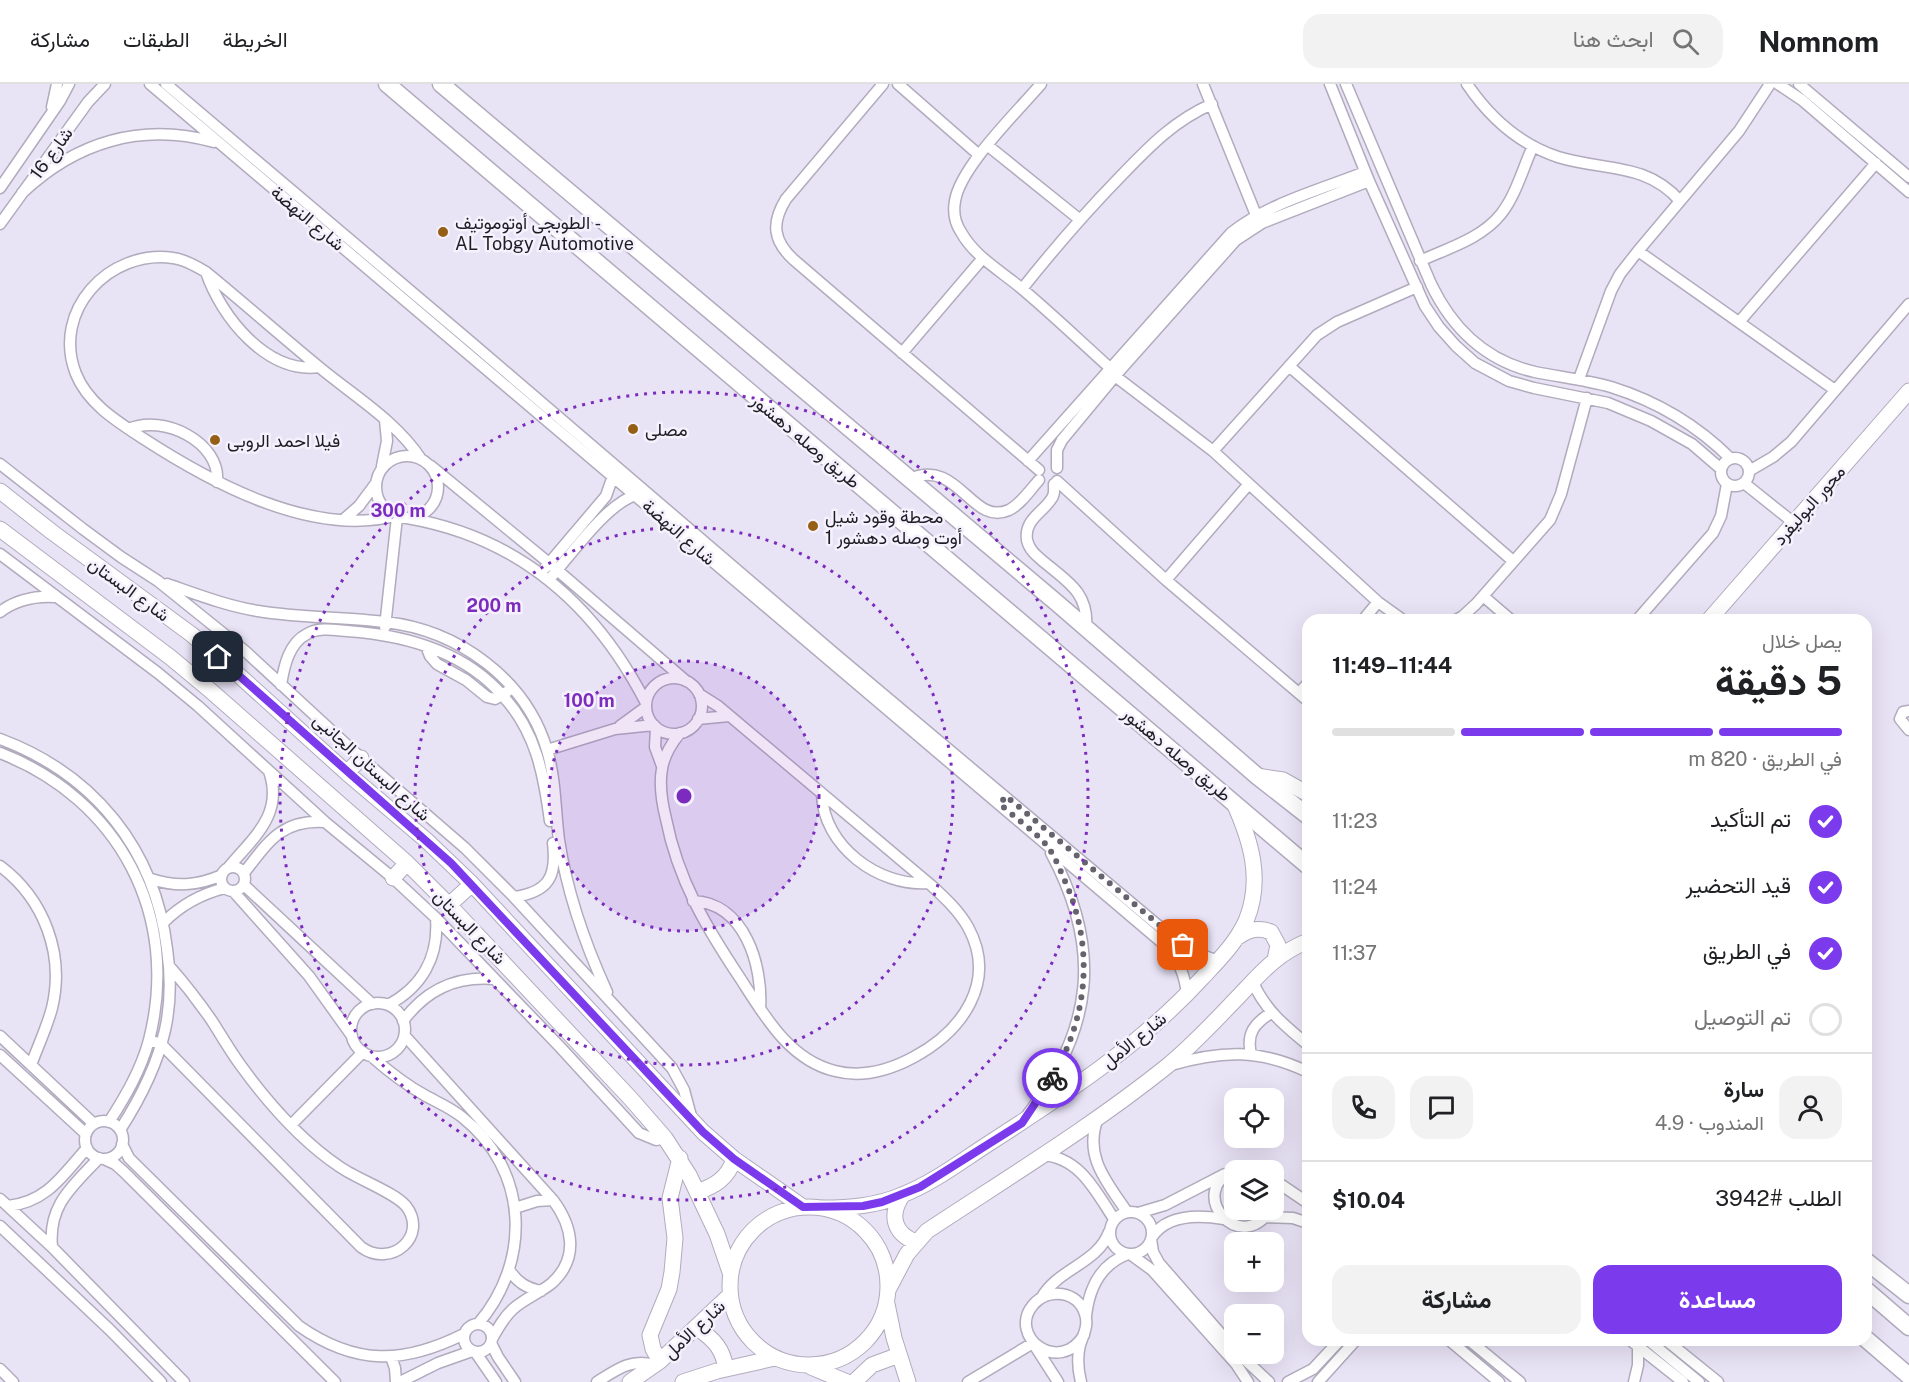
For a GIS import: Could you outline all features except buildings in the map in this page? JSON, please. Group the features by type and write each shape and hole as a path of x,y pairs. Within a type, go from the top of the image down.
{"main road":[{"name":"طريق وصله دهشور","path":"387,84 1302,861"},
{"name":"طريق وصله دهشور","path":"441,84 1086,628 1257,776 1302,811"},
{"path":"1872,1266 1909,1295"},
{"path":"1872,1295 1909,1327"},
{"path":"1872,1344 1909,1376"}],"street":[{"path":"48,117 57,84"},
{"name":"شارع 16","path":"0,188 69,84"},
{"name":"شارع 16","path":"0,224 88,102 105,84"},
{"name":"شارع النهضة","path":"150,84 222,139 834,653 1003,800 1048,847 1166,946 1183,973 1187,994"},
{"name":"شارع النهضة","path":"165,84 222,139"},
{"path":"883,84 786,199 778,211 777,238 784,251 1028,461 1046,485 1055,483"},
{"path":"898,84 979,155"},
{"path":"1041,84 979,155 958,191 954,213 961,234 983,258 1022,289 1113,372 1213,451 1378,602 1395,614"},
{"path":"1203,84 1256,215"},
{"path":"1346,84 1437,297 1449,317 1465,334 1483,349 1503,361 1524,369 1580,379 1635,396 1699,430 1731,459 1743,461 1749,471"},
{"path":"1467,84 1497,121 1533,146 1561,158 1644,174 1667,187 1680,201"},
{"path":"1580,379 1611,291 1620,274 1739,131 1770,84"},
{"path":"1778,84 1802,100 1909,192"},
{"path":"1799,84 1909,177"},
{"path":"1331,85 1367,177 1425,306 1456,346 1475,363 1521,385 1619,407 1662,426 1692,444 1721,469"},
{"path":"1022,289 1079,219 1164,132 1187,116 1212,104"},
{"path":"22,193 55,166 73,155 113,140 156,134 222,139"},
{"path":"987,145 1079,219"},
{"path":"1420,261 1477,234 1494,221 1507,204 1533,146"},
{"path":"1740,321 1876,163"},
{"path":"1028,461 1236,240 1269,220 1367,177"},
{"path":"1086,628 1086,612 1080,595 1030,547 1027,538 1027,530 1033,517 1053,497 1059,474 1057,450 1062,440 1113,372 1220,244 1237,228 1256,215 1367,177"},
{"path":"1638,250 1835,390"},
{"path":"430,466 438,483 435,500 424,513 400,517 344,520 282,508 243,494 178,461 129,429 93,401 76,376 69,346 71,326 78,307 89,290 107,274 117,267 140,259 176,258 206,272 385,420 401,434 421,459 430,466 553,567 691,684 699,694 729,716 928,883 953,907 972,936 978,958 977,981 971,1004 959,1023 920,1054 888,1068 866,1074 843,1073 821,1066 795,1050 782,1038 760,1010 723,953 681,875 669,833 661,789 662,766 656,747 655,726"},
{"path":"902,353 983,258"},
{"path":"206,272 227,314 256,344 271,356 291,366 319,367"},
{"path":"1213,451 1311,340 1330,326 1417,287"},
{"path":"1731,459 1723,465 1722,477 1727,484 1736,486 1744,483 1749,471 1762,465 1782,450 1909,304"},
{"path":"1289,366 1513,561"},
{"name":"محور البوليفرد","path":"1714,614 1909,390"},
{"path":"1465,614 1541,532 1556,507 1587,398"},
{"path":"344,520 359,506 376,483 385,456 387,441 385,420"},
{"path":"129,429 143,424 158,424 193,440 205,448 213,458 217,470 217,482"},
{"path":"380,470 388,462 399,457 410,456 421,459"},
{"name":"شارع البستان الجانبى","path":"0,464 121,557 158,580 245,651 361,758 465,848 514,897 672,1068 684,1090 692,1120"},
{"path":"909,479 926,474 943,477 981,508 1003,512 1018,503 1047,464 1057,468"},
{"path":"553,567 606,496 616,472"},
{"name":"شارع النهضة","path":"616,472 636,495 828,661 1173,938 1194,952 1218,961"},
{"path":"376,483 380,503 400,517 440,525 470,535 514,555 545,576 582,610 604,636 624,664 646,705"},
{"path":"1055,483 1302,696"},
{"path":"1744,483 1794,523"},
{"path":"1642,614 1713,533 1721,516 1727,484"},
{"path":"1166,580 1248,485"},
{"name":"شارع البستان","path":"0,491 190,634 426,840 472,884 692,1120 734,1159 803,1207"},
{"path":"545,576 611,509 625,499 636,495"},
{"path":"1018,503 1033,517"},
{"path":"384,634 400,517"},
{"name":"شارع البستان","path":"0,529 178,664 406,863 449,905 665,1138 680,1158 697,1192 717,1234 730,1272"},
{"path":"0,554 54,597 158,673 325,822 393,878 436,918 639,1133 656,1140 665,1138"},
{"path":"158,580 257,611 386,622 419,629 452,642 483,660 513,687 534,719 547,750 554,783 560,841 567,879 588,948 613,1003"},
{"path":"0,612 21,601 43,596 54,597"},
{"path":"1483,596 1504,614"},
{"path":"1368,614 1378,602"},
{"path":"281,685 285,666 293,648 299,639 317,630 384,634 426,646 468,665 488,680 503,695 527,728 540,760 546,786 555,859 553,873 542,886 514,897"},
{"path":"686,681 671,678 656,684 647,696 648,717 655,726 667,733 680,733 691,728 698,719 702,706 699,694"},
{"path":"503,695 513,687"},
{"path":"1299,693 1302,690"},
{"path":"615,729 646,705"},
{"path":"1909,711 1903,712 1900,719 1909,730"},
{"path":"698,719 729,716"},
{"path":"547,750 615,729 655,726"},
{"path":"662,766 671,745 680,733"},
{"path":"0,739 38,756 87,790 107,820 138,881 153,930 157,978 156,1002 149,1040 128,1092 109,1122"},
{"path":"0,753 36,769 107,820 140,857 151,879 164,922 170,967 168,1010 161,1044 144,1089 120,1130 122,1144 129,1158 299,1326 315,1337 355,1354 391,1358 423,1351 464,1334 468,1328 478,1324 497,1299 510,1271 516,1237 515,1208 503,1169 481,1135 456,1113 415,1089 354,1042 309,976 221,880 225,871 269,816 274,793 269,771"},
{"path":"347,773 361,758"},
{"path":"1257,776 1284,780 1302,790"},
{"path":"822,794 827,824 841,842 862,862 874,871 895,881 928,883"},
{"name":"شارع الأمل","path":"822,1208 863,1206 902,1196 920,1187 1022,1123 1130,1046 1187,994 1238,937 1247,919 1253,898 1254,857 1249,837 1232,800"},
{"path":"164,922 185,903 229,890 239,890 244,885 244,873 276,834 299,823 325,822"},
{"path":"1022,1123 1045,1091 1064,1057 1077,1023 1084,988 1085,953 1078,919 1065,882 1048,847"},
{"path":"393,878 406,863"},
{"path":"0,866 14,877 33,898 47,924 54,952 57,981 52,1010 31,1065"},
{"path":"151,879 165,884 187,885 208,881 237,867 244,873"},
{"path":"449,905 472,884"},
{"path":"244,885 372,1004"},
{"path":"693,901 702,901 720,908 741,931 752,951 757,967 760,1010"},
{"path":"388,1005 410,991 427,970 436,945 436,918"},
{"path":"1238,937 1257,928 1271,932 1278,945 1275,960"},
{"path":"793,1364 823,1364 852,1353 874,1332 882,1318 887,1297 899,1267 916,1242 927,1231 1098,1118 1168,1066 1275,960 1302,944"},
{"path":"149,1040 161,1044 361,1247 368,1252 385,1255 402,1248 412,1231 412,1223 406,1207 392,1195 358,1179 326,1158 291,1125 248,1076 202,1007 170,967"},
{"path":"404,1021 423,998 442,987 464,979 494,979"},
{"path":"1252,982 1271,1013 1302,1040"},
{"path":"352,1036 352,1024 357,1013 372,1004 388,1005 397,1011 404,1021 405,1036 400,1046 392,1053 382,1057 367,1054"},
{"path":"1251,1054 1249,1035 1253,1027 1271,1013"},
{"path":"0,1036 94,1124"},
{"path":"391,1358 398,1382 427,1367 486,1350 504,1318 559,1275 569,1254 570,1231 567,1219 553,1200 405,1036"},
{"path":"291,1125 367,1054"},
{"path":"1168,1066 1209,1056 1251,1054 1282,1061 1302,1069"},
{"path":"0,1056 86,1134"},
{"path":"1098,1118 1093,1139 1095,1160 1100,1173 1133,1212 1150,1222 1153,1252 1159,1263 1224,1338"},
{"path":"4,1203 27,1203 44,1194 87,1148 86,1134 94,1124 109,1122 120,1130"},
{"path":"52,1247 52,1220 64,1195 101,1159 117,1153 122,1144"},
{"path":"87,1148 101,1159 115,1164 124,1172 335,1382"},
{"path":"1042,1155 1062,1159 1079,1170 1114,1219"},
{"path":"597,1382 629,1364 657,1363 650,1335 669,1289 672,1272 675,1238 670,1198 680,1158"},
{"path":"697,1192 723,1178 734,1159"},
{"path":"1058,1382 1026,1327 1030,1309 1053,1283 1100,1250 1114,1219 1165,1205 1224,1175"},
{"path":"1224,1177 1215,1195 1215,1204 1224,1219"},
{"path":"1284,1187 1302,1199"},
{"path":"902,1196 896,1204 894,1220 902,1234 916,1242"},
{"path":"515,1208 530,1202 553,1200"},
{"path":"4,1203 52,1247 184,1382"},
{"path":"848,1382 823,1370 775,1358 759,1348 745,1334 736,1318 729,1296 730,1272 739,1247 756,1227 778,1213 803,1207 822,1208 841,1214 857,1223 871,1237 881,1253 887,1271 887,1297 899,1355 908,1382"},
{"path":"1081,1382 1078,1357 1086,1326 1087,1301 1100,1273 1113,1261 1143,1250 1160,1228 1180,1219 1201,1216 1224,1219"},
{"path":"1284,1216 1302,1221"},
{"path":"1226,1220 1232,1224 1250,1226 1259,1220"},
{"path":"0,1226 161,1382"},
{"path":"1109,1232 1112,1244 1152,1270 1236,1364 1248,1382"},
{"path":"510,1271 520,1283 541,1290"},
{"path":"1042,1297 1051,1294 1069,1296 1077,1300 1086,1316"},
{"name":"شارع الأمل","path":"630,1382 657,1363 729,1296"},
{"path":"478,1324 490,1330 498,1357 515,1382"},
{"path":"697,1328 712,1338 719,1347 726,1370"},
{"path":"464,1334 466,1346 474,1352 496,1382"},
{"path":"1034,1342 1040,1348 1056,1353 1073,1348 1084,1335"},
{"path":"129,1349 141,1337"},
{"path":"306,1352 315,1337"},
{"path":"968,1382 1034,1342"},
{"path":"1288,1382 1312,1369 1334,1346"},
{"path":"1318,1382 1351,1346"},
{"path":"1456,1346 1499,1382"},
{"path":"1476,1346 1520,1382"},
{"path":"1634,1382 1638,1365 1635,1346"},
{"path":"1638,1346 1683,1382"},
{"path":"1655,1346 1699,1382"},
{"path":"1673,1346 1718,1382"},
{"path":"854,1382 872,1365 899,1355"},
{"name":"شارع الأمل","path":"683,1382 775,1358"},
{"path":"1250,1364 1269,1382"},
{"path":"0,1369 13,1382"},
{"path":"1669,1382 1683,1382"}],"way so far":[{"path":"1052,1078 1064,1057 1082,1006 1085,953 1073,900 1057,864 1048,847 1000,804 1006,796 1183,945"}],"place":[{"name":"الطوبجى أوتوموتيف - AL Tobgy Automotive","path":"443,232"},
{"name":"مصلى","path":"633,429"},
{"name":"فيلا احمد الروبى","path":"215,440"},
{"name":"محطة وقود شيل أوت وصله دهشور 1","path":"813,526"}],"route":[{"path":"218,657 451,863 703,1132 734,1159 803,1207 863,1206 902,1196 920,1187 1022,1123 1052,1078"}]}
